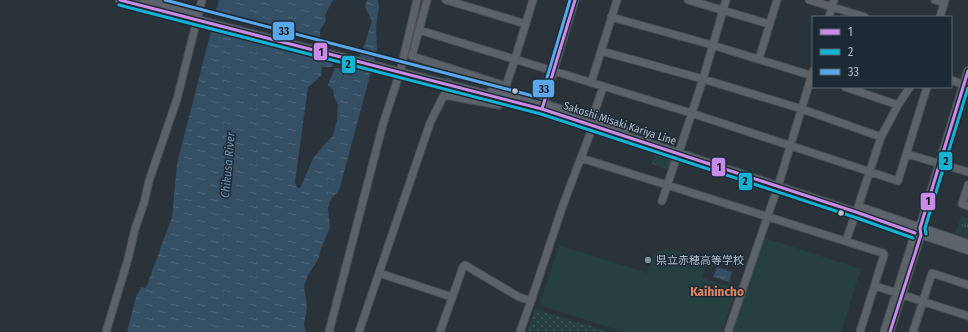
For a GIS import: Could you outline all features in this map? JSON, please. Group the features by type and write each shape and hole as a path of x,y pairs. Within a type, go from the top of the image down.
{"main road":[{"name":"Sakoshi Misaki Kariya Line","path":"120,0 200,17"},
{"name":"Sakoshi Misaki Kariya Line","path":"145,0 200,17 398,69 504,93 857,209 968,250"},
{"path":"919,232 939,164 966,85 968,71"},
{"name":"Sakoshi Misaki Kariya Line","path":"919,232 968,244"}],"street":[{"path":"106,332 149,182 177,99 200,17 202,0"},
{"path":"329,332 417,0"},
{"path":"427,0 412,56 504,93"},
{"path":"446,0 526,24"},
{"path":"359,332 430,123 444,94 499,105 516,59 533,0"},
{"path":"543,106 575,0"},
{"path":"591,83 617,0"},
{"path":"688,0 769,24"},
{"path":"662,201 726,0"},
{"path":"759,59 777,0"},
{"path":"809,0 833,4 863,16"},
{"path":"935,0 945,1 940,16"},
{"path":"829,16 833,4"},
{"path":"611,17 812,74"},
{"path":"419,30 691,113 898,181 927,88"},
{"path":"601,51 802,109 881,137"},
{"path":"728,332 812,77"},
{"path":"952,80 966,85"},
{"path":"520,332 563,205 581,158 603,87"},
{"path":"848,88 898,105"},
{"path":"846,241 881,137 898,105 909,88"},
{"path":"907,154 968,172"},
{"path":"581,158 883,253 884,255 875,286 860,332"},
{"path":"968,185 962,204 968,206"},
{"path":"884,332 899,294 919,232"},
{"path":"440,332 465,265 519,297 531,301"},
{"path":"379,273 452,297"},
{"path":"915,332 922,302 932,273 968,285"},
{"path":"875,286 968,316"},
{"path":"890,332 899,294"}],"green space":[{"path":"656,151 674,157 670,170 652,164"},
{"path":"961,216 968,218 968,238 955,234"},
{"path":"762,237 861,269 841,332 729,332"},
{"path":"559,245 647,273 654,254 665,248 707,261 702,278 736,288 722,332 624,332 539,305"},
{"path":"535,309 609,332 527,332"}],"water":[{"name":"Chikusa River","path":"219,0 333,0 325,15 326,21 320,30 320,41 335,56 332,67 322,67 321,76 308,87 295,182 297,187 300,188 314,157 333,135 337,120 338,105 334,97 333,90 328,85 335,68 354,68 365,43 372,21 365,7 367,0 378,0 379,6 376,27 377,49 339,191 331,199 328,208 330,227 318,260 308,275 304,286 307,307 304,325 306,332 127,332 136,297 141,287 146,288 172,217 177,164"},
{"path":"717,267 732,272 729,282 713,277"}],"pier":[{"path":"214,13 323,41 336,55 336,60 210,28"}],"tunnel":[{"path":"444,95 451,73"}],"transit line":[{"name":"1","path":"120,0 542,109 856,212 915,233"},
{"name":"33","path":"165,0 541,98 570,0"},
{"name":"1","path":"542,109 575,0"},
{"name":"2","path":"119,5 541,114 854,217 913,238"},
{"name":"1","path":"890,332 921,235 920,228 968,71"},
{"name":"2","path":"926,234 925,228 968,88"}],"place":[{"name":"県立赤穂高等学校","path":"648,260"}],"district":[{"name":"Kaihincho","path":"717,291"}]}
